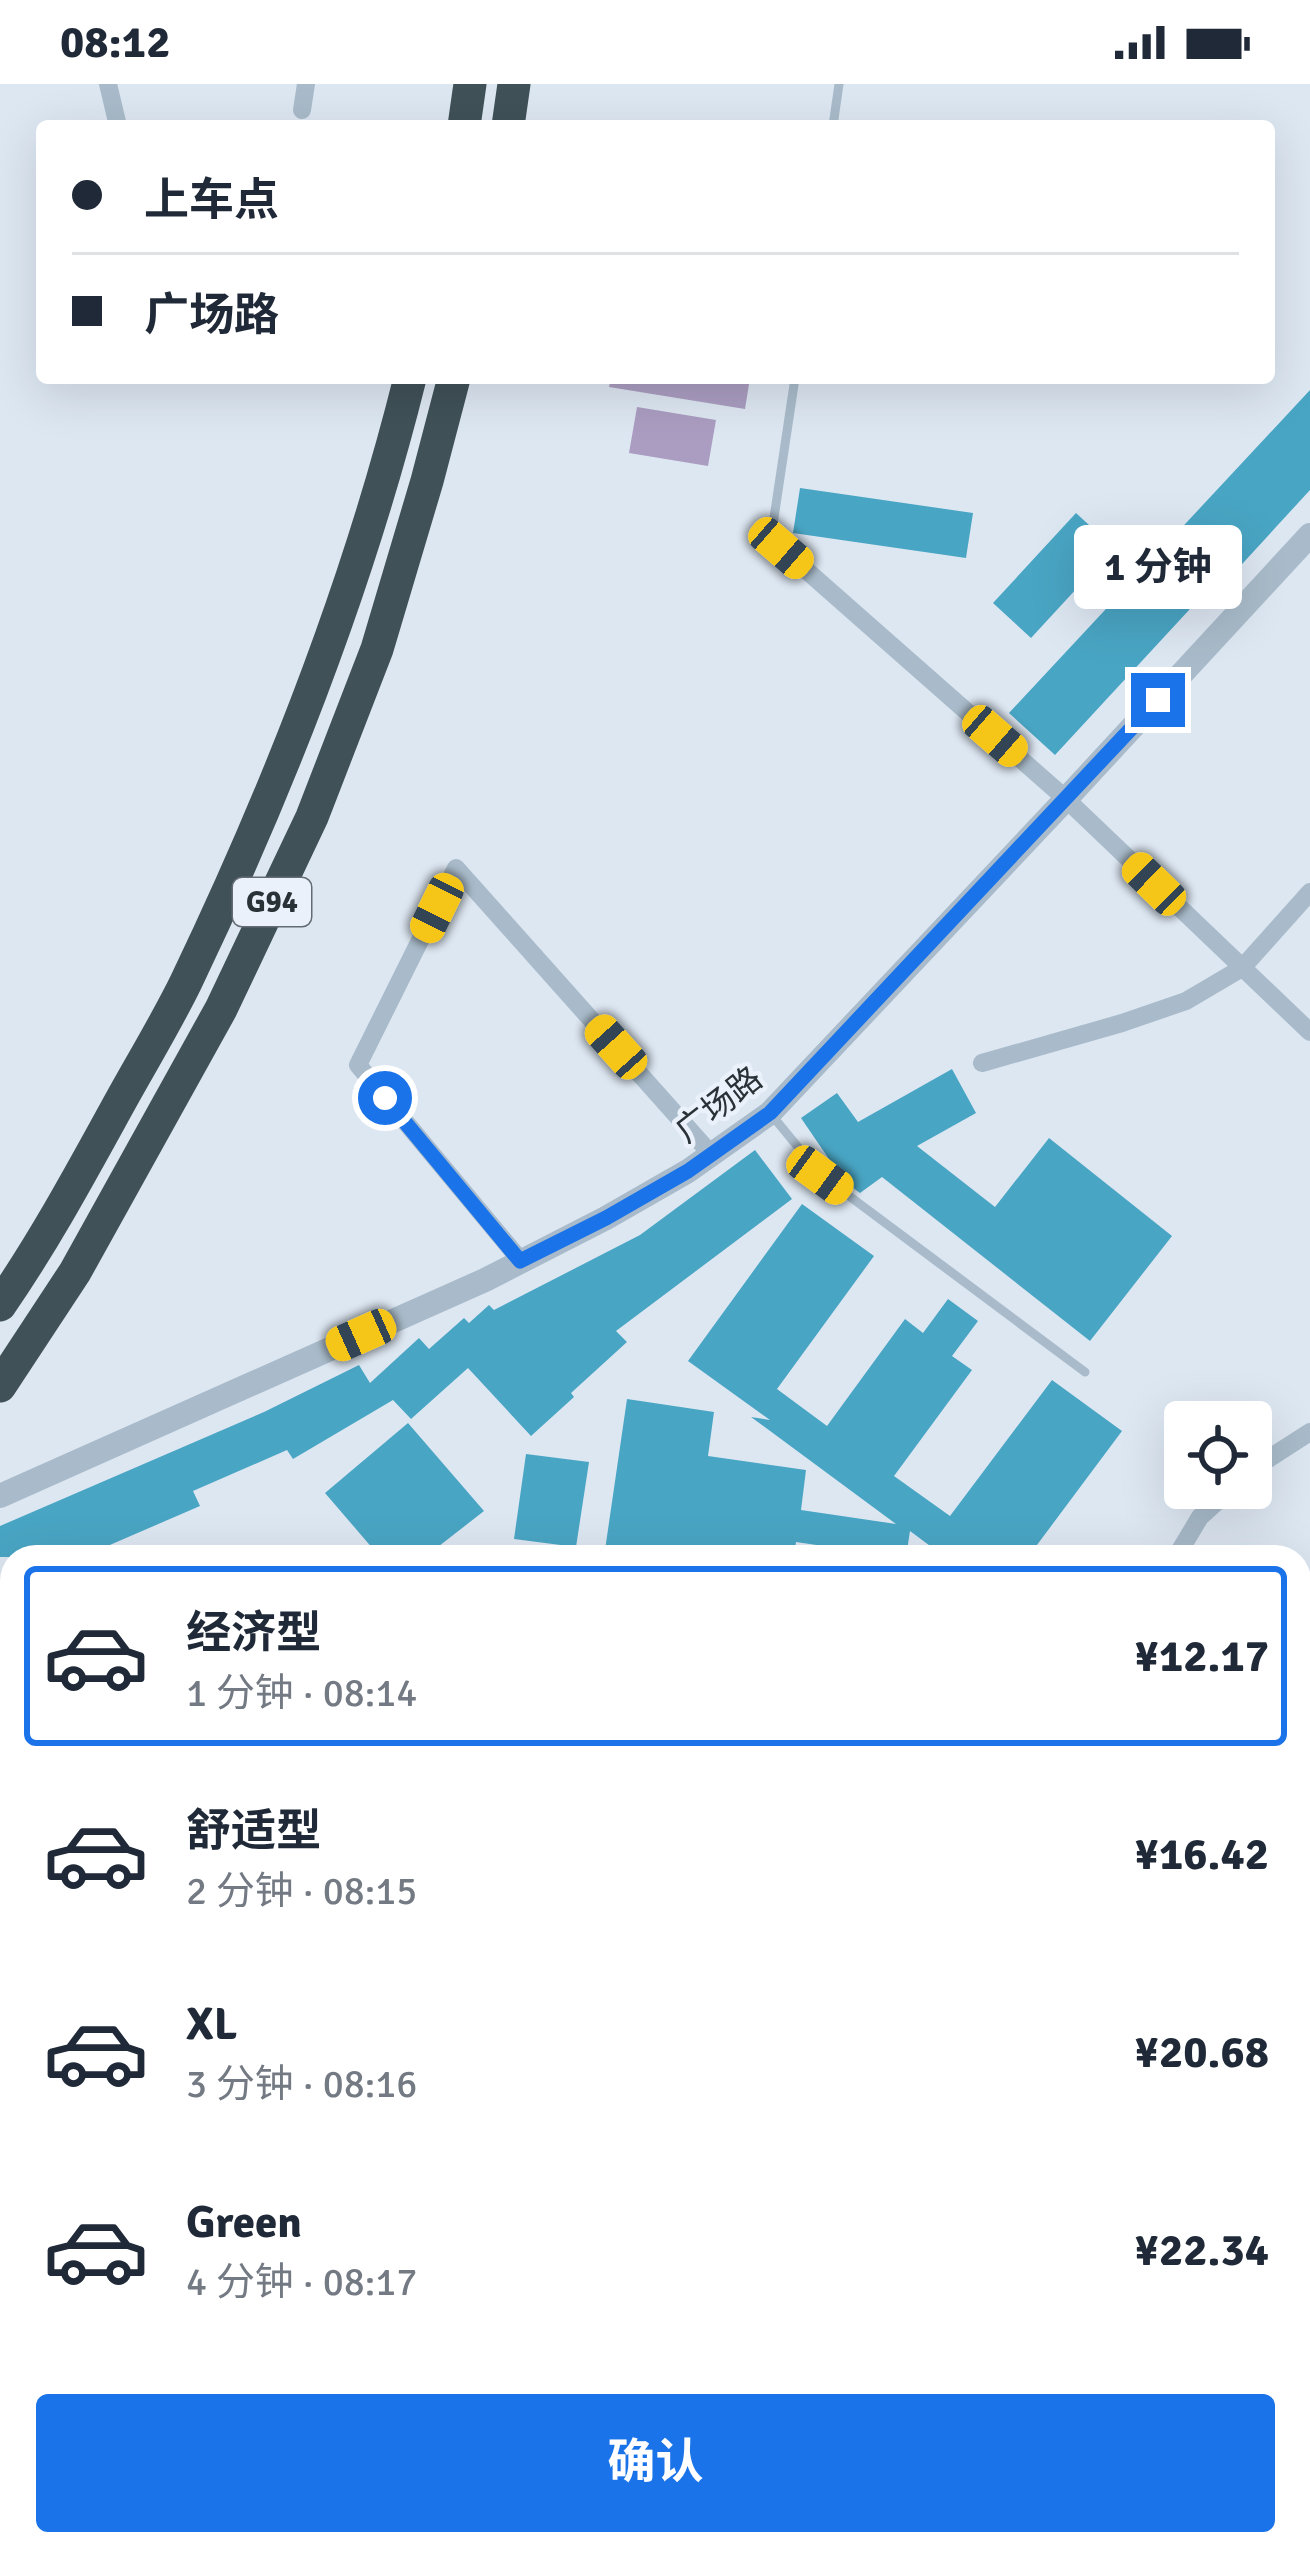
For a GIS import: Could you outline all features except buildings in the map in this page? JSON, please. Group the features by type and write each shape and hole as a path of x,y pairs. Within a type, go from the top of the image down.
{"highway":[{"path":"465,120 470,84"},
{"path":"509,120 514,84"},
{"name":"G94","path":"0,1305 38,1251 184,986 270,799 334,634 408,384"},
{"name":"G94","path":"0,1386 75,1272 221,1009 312,817 377,649 452,384"}],"street":[{"path":"108,84 117,120"},
{"path":"302,110 306,84"},
{"name":"广场路","path":"0,1496 520,1261 688,1171 770,1113 1310,535"},
{"path":"781,548 1066,799 1310,1031"},
{"path":"520,1261 358,1065 457,868 711,1154"},
{"path":"982,1063 1186,1000 1242,968 1310,892"},
{"path":"1272,1456 1310,1432"},
{"path":"1183,1545 1209,1509"}],"lane":[{"path":"834,120 839,84"},
{"path":"781,548 772,531 794,384"},
{"path":"770,1113 820,1175 1085,1372"}],"shaded area":[{"path":"610,384 749,384 745,409"},
{"path":"637,407 716,420 708,466 629,453"}],"route":[{"path":"385,1098 520,1261 606,1218 688,1171 770,1113 1158,700"}]}
